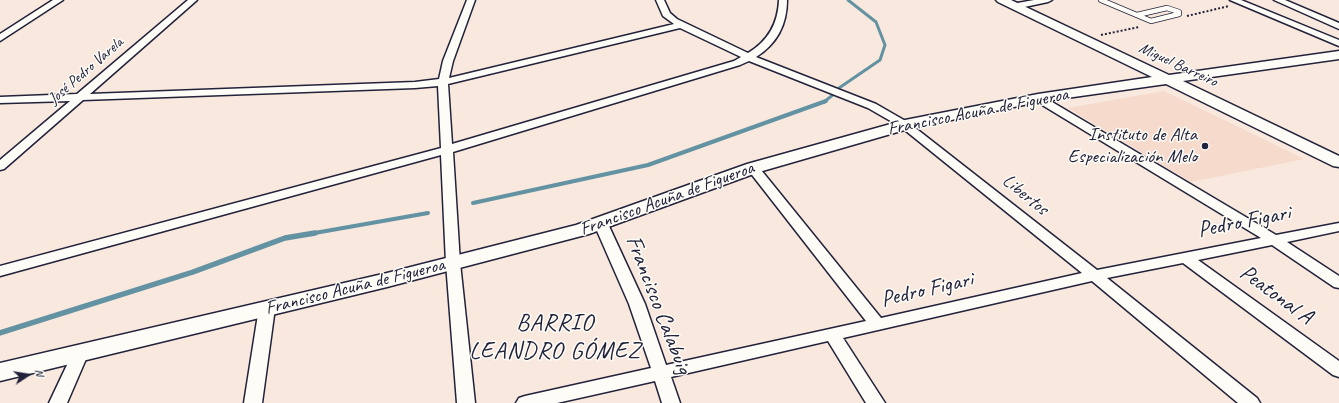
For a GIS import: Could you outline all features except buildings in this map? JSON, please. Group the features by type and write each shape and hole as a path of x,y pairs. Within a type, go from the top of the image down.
{"street":[{"path":"0,38 59,0"},
{"name":"José Pedro Varela","path":"0,166 193,0"},
{"path":"466,403 453,263 442,82 448,61 471,0"},
{"name":"Libertos","path":"660,0 666,14 682,25 750,58 865,103 905,125 1025,219 1093,276 1251,403"},
{"path":"0,271 446,150 737,63 750,58 771,40 779,30 783,12 783,0"},
{"name":"Miguel Barreiro","path":"1002,0 1339,162"},
{"path":"1015,6 1048,0"},
{"path":"1234,0 1339,43"},
{"path":"1278,0 1339,26"},
{"path":"0,100 415,85 442,82 525,64 682,25"},
{"name":"Francisco Acuña de Figueroa","path":"0,372 453,263 601,224 753,168 905,125 1038,98 1339,55"},
{"path":"1038,98 1274,240 1339,283"},
{"path":"753,168 877,324"},
{"name":"Francisco Calabuig","path":"601,224 637,304 671,403"},
{"name":"Pedro Figari","path":"526,403 1093,276 1339,227"},
{"name":"Peatonal A","path":"1186,257 1339,370"},
{"path":"253,403 266,308"},
{"path":"832,335 876,403"},
{"path":"58,403 82,352"}],"lane":[{"path":"1101,0 1151,21 1179,14 1179,12 1167,8 1137,15"}],"shaded area":[{"name":"Instituto de Alta Especialización Melo","path":"1164,91 1304,159 1191,182 1068,108"}],"waterway":[{"path":"839,88 880,60 885,45 876,22 848,0"},
{"path":"825,101 834,94"},
{"path":"473,203 648,165 825,101"},
{"path":"309,234 428,213"},
{"path":"309,234 315,233"},
{"path":"0,333 193,272 285,238 309,234"}],"place":[{"name":"Instituto de Alta Especialización Melo","path":"1205,146"}],"district":[{"name":"BARRIO LEANDRO GÓMEZ","path":"555,338"}]}
